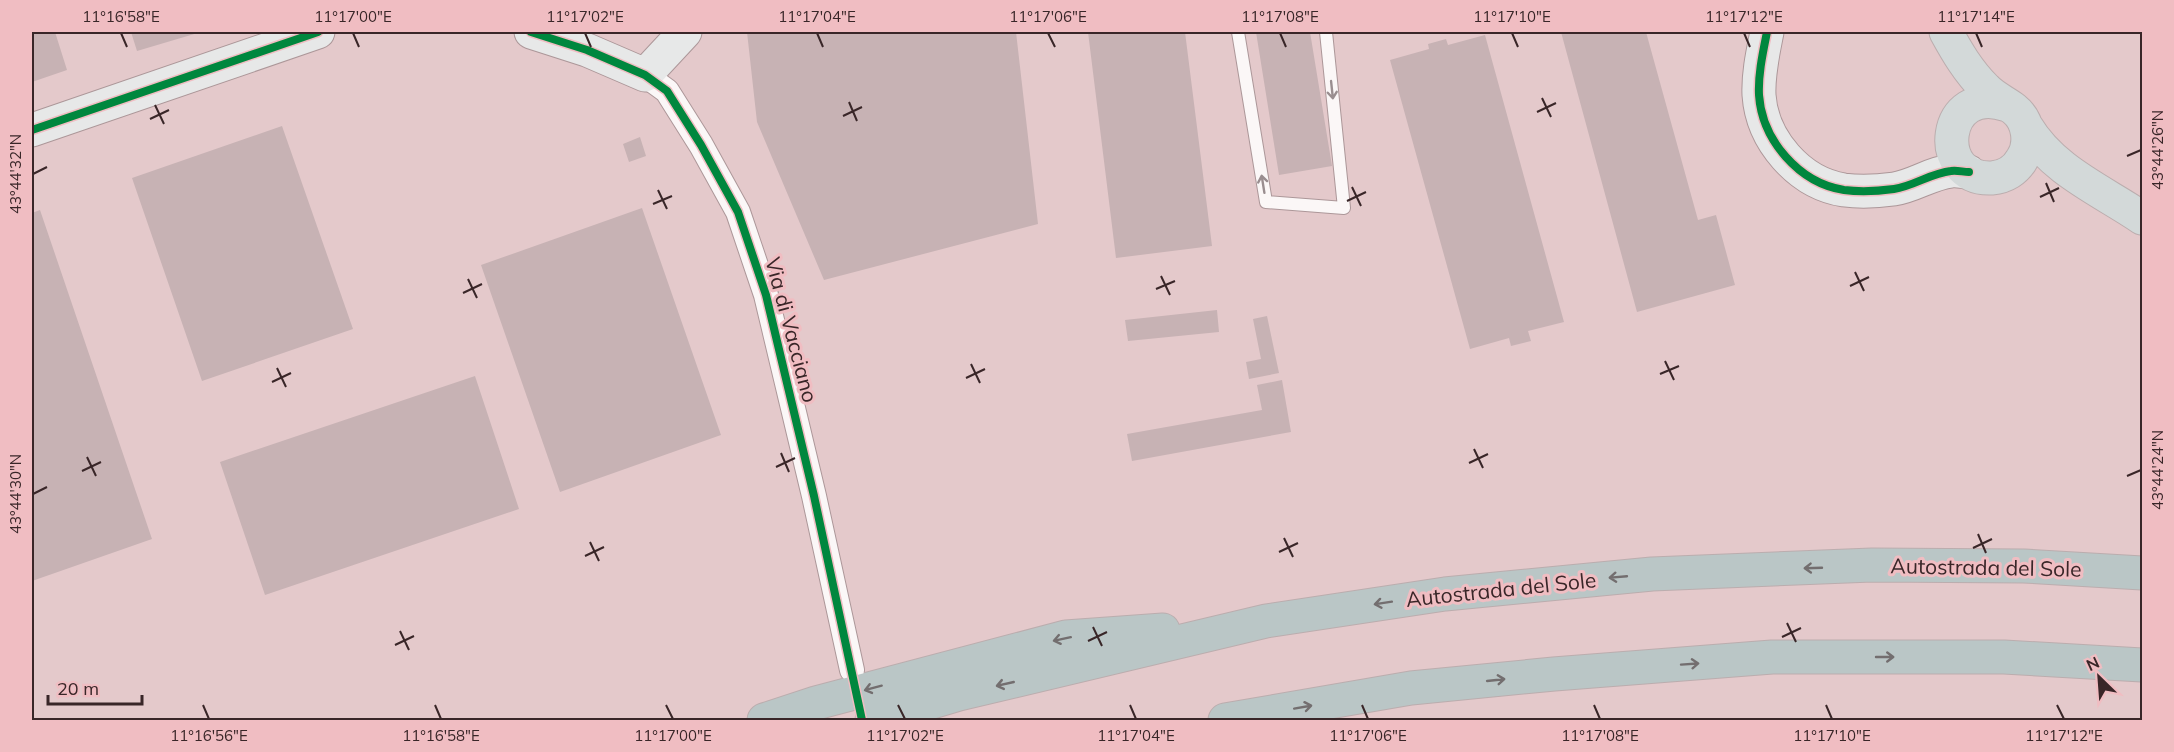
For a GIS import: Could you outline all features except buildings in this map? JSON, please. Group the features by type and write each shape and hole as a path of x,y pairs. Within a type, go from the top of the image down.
{"highway":[{"name":"Autostrada del Sole","path":"872,720 960,694 1266,621 1445,594 1652,574 1872,566 2024,566 2142,573"},
{"path":"764,720 816,703 1066,637 1266,621"},
{"path":"1225,720 1411,688 1772,657 2004,657 2142,665"}],"main road":[{"path":"1951,41 1986,89 2016,116 2046,154 2082,181 2142,218"},
{"path":"1951,41 1963,76 1959,112 1952,133 1956,159 1983,175 2058,173 2082,181"},
{"path":"1952,133 1963,111 1971,105 1989,101 2016,116 2028,136 2025,154 2014,169 1983,175"}],"street":[{"path":"32,130 318,32"},
{"name":"Via di Vacciano","path":"531,32 587,50 645,75 667,91 701,145 738,212 766,295 814,496 852,670"},
{"path":"645,75 685,32"},
{"path":"1767,32 1759,82 1762,110 1772,137 1781,152 1797,168 1815,179 1844,190 1894,189 1951,171 1983,175"},
{"path":"1924,180 1941,166 1949,150 1952,133"}],"lane":[{"path":"1238,32 1266,202 1344,208 1326,32"}],"cycle path":[{"path":"32,130 318,32"},
{"path":"531,32 587,50 645,75 667,91 701,145 738,212 766,295 814,496 862,720"},
{"path":"1767,32 1759,79 1762,112 1775,143 1798,169 1812,179 1844,190 1869,191 1901,187 1944,172 1969,172"}]}
